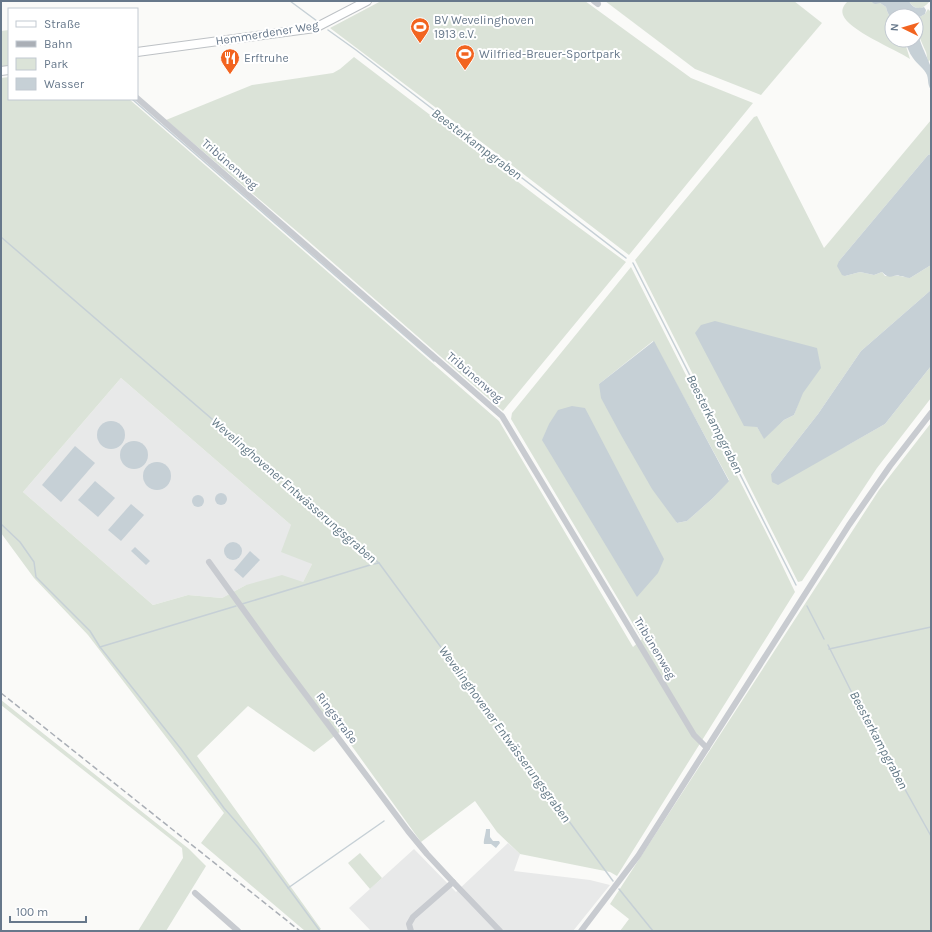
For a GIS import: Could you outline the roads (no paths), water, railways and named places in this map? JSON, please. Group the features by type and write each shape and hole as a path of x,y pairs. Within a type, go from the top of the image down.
{"main road":[{"name":"Hemmerdener Weg","path":"138,52 315,28 367,1"}],"street":[{"name":"Tribünenweg","path":"138,99 502,416 694,735 706,748"},
{"path":"585,930 640,852 849,525 886,471 931,413"},
{"name":"Ringstraße","path":"209,562 408,831 430,857 500,931"},
{"path":"411,931 410,924 413,917 453,882"},
{"path":"195,893 238,931"}],"water":[{"path":"871,1 909,1 912,5 919,8 886,8 880,3 874,4"},
{"path":"924,7 926,10 925,14 924,8 919,8"},
{"path":"923,48 930,65 931,90 927,75 908,49"},
{"path":"931,154 931,265 910,278 903,276 890,277 882,272 874,275 860,272 845,276 842,275 837,266 839,261 928,155"},
{"path":"931,290 931,366 885,424 778,485 772,482 771,474 818,414 861,351"},
{"path":"715,321 817,348 821,368 803,393 794,415 784,420 764,439 757,427 744,426 695,333 701,325"},
{"path":"654,341 729,481 713,498 687,521 677,523 652,489 621,435 601,398 599,384"},
{"path":"572,406 585,408 664,559 658,573 637,597 542,440 549,424 558,410"},
{"path":"111,421 121,425 125,435 121,445 111,449 101,445 97,435 101,425"},
{"path":"134,441 144,445 148,455 144,465 134,469 124,465 120,455 124,445"},
{"path":"75,446 95,463 61,502 42,485"},
{"path":"157,462 167,466 171,476 167,486 157,490 147,486 143,476 147,466"},
{"path":"95,481 115,498 98,517 78,500"},
{"path":"221,493 225,495 227,499 225,503 221,505 217,503 215,499 217,495"},
{"path":"196,495 200,495 204,501 200,507 196,507 192,503 192,499"},
{"path":"131,504 144,515 121,541 108,530"},
{"path":"229,542 237,542 242,547 240,558 237,560 229,560 224,555 224,547"},
{"path":"135,547 150,561 146,565 131,551"},
{"path":"250,551 260,560 243,578 234,570"},
{"path":"486,829 490,829 490,837 493,841 499,841 500,843 496,848 491,844 484,844"}],"waterway":[{"name":"Beesterkampgraben","path":"290,1 317,21"},
{"name":"Beesterkampgraben","path":"328,30 626,258"},
{"path":"133,100 434,361"},
{"name":"Wevelinghovener Entwässerungsgraben","path":"1,237 379,563 613,881"},
{"name":"Beesterkampgraben","path":"633,263 796,585"},
{"path":"1,524 20,542 34,562 36,577 90,631 100,647 236,606"},
{"name":"Wevelinghovener Entwässerungsgraben","path":"374,564 379,563"},
{"path":"242,604 370,565"},
{"name":"Beesterkampgraben","path":"807,606 824,639"},
{"path":"829,649 931,627"},
{"name":"Beesterkampgraben","path":"828,645 858,705 931,836"},
{"path":"100,647 181,749 224,808 258,847 320,931"},
{"path":"288,888 384,821"},
{"name":"Wevelinghovener Entwässerungsgraben","path":"619,889 653,931"}],"railway":[{"path":"1,693 300,931"}],"place":[{"name":"BV Wevelinghoven 1913 e.V.","path":"420,44"},
{"name":"Wilfried-Breuer-Sportpark","path":"465,71"},
{"name":"Erftruhe","path":"230,75"}]}
